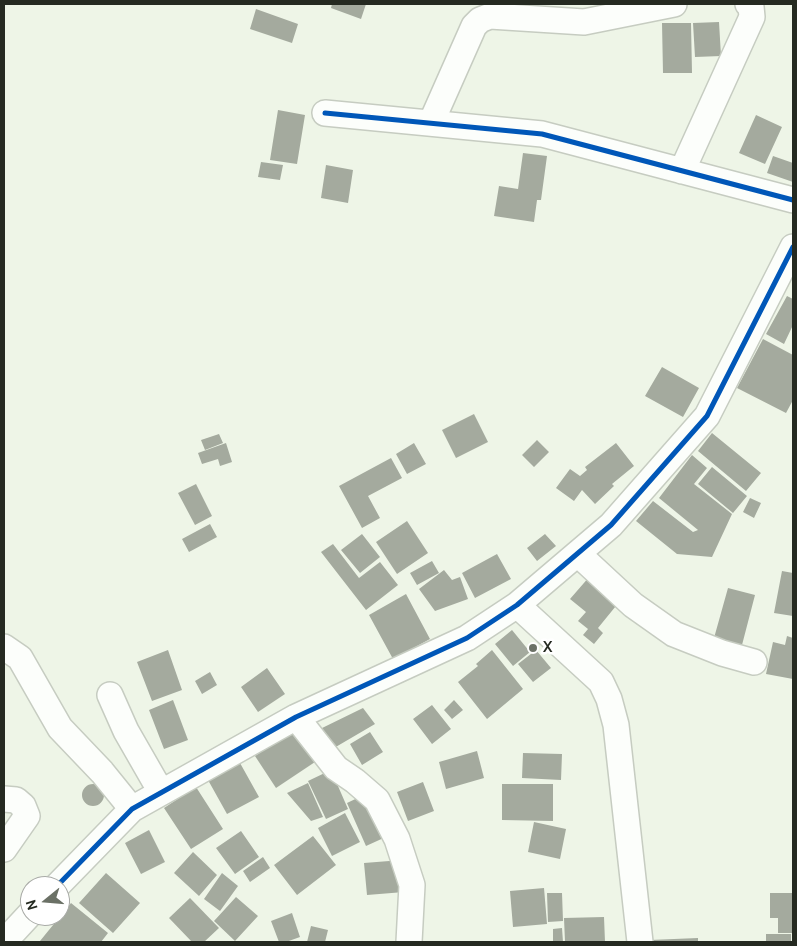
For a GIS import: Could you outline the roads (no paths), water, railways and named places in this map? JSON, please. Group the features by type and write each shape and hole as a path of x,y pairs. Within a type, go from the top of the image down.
{"street":[{"path":"430,123 474,26 480,20 490,16 584,22 674,4"},
{"path":"682,171 752,17 751,7 748,4"},
{"path":"325,113 542,134 793,200"},
{"path":"67,876 132,809 296,717 467,638 518,605 578,554 611,525 707,416 784,287 793,247"},
{"path":"578,554 633,604 674,634 722,653 754,662"},
{"path":"518,605 601,682 609,699 616,725 640,942"},
{"path":"4,646 20,658 60,728 102,772 132,809"},
{"path":"110,695 126,731 162,792"},
{"path":"296,717 336,768 377,800 397,839 412,886 408,942"},
{"path":"4,799 16,800 23,806 26,816 4,849"}],"place":[{"name":"X","path":"533,648"}]}
